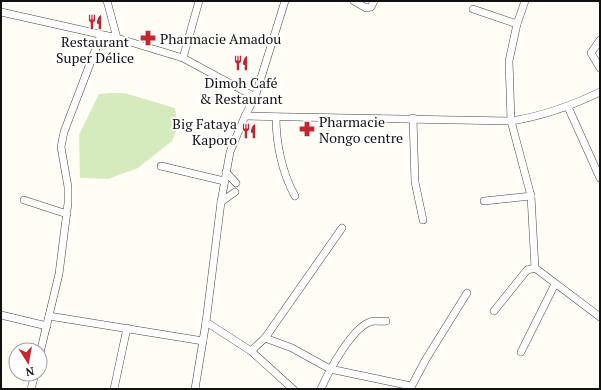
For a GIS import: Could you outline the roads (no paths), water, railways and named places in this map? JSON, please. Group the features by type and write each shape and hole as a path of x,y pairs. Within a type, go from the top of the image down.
{"street":[{"path":"107,1 117,38"},
{"path":"183,58 199,1"},
{"path":"195,389 206,322 224,181 230,152 245,116 255,97 285,1"},
{"path":"354,1 366,8 371,7 374,1"},
{"path":"525,1 517,24 509,61 511,121 531,196 535,268 600,317"},
{"path":"473,9 517,24"},
{"path":"1,12 117,38 183,58 255,97"},
{"path":"43,342 59,274 67,214 68,187 61,147 64,132 100,35"},
{"path":"600,40 591,53 600,68"},
{"path":"245,116 511,121 539,117 568,107 600,92"},
{"path":"568,107 600,178"},
{"path":"276,117 276,135 289,186 295,196"},
{"path":"414,118 415,182 423,220"},
{"path":"161,166 224,181"},
{"path":"226,172 236,183"},
{"path":"221,202 235,192"},
{"path":"484,201 531,196"},
{"path":"24,200 67,214"},
{"path":"251,351 265,338 342,228"},
{"path":"494,311 527,270 535,268"},
{"path":"521,352 555,284"},
{"path":"265,338 292,348 330,369 411,388 467,293"},
{"path":"1,315 47,326"},
{"path":"49,316 203,342"},
{"path":"206,322 251,351 293,389"},
{"path":"321,389 330,369 358,329 370,322 386,322"},
{"path":"114,389 127,328"}],"place":[{"name":"Restaurant Super Délice","path":"95,22"},
{"name":"Pharmacie Amadou","path":"148,38"},
{"name":"Dimoh Café & Restaurant","path":"241,63"},
{"name":"Pharmacie Nongo centre","path":"307,129"},
{"name":"Big Fataya Kaporo","path":"249,131"}]}
